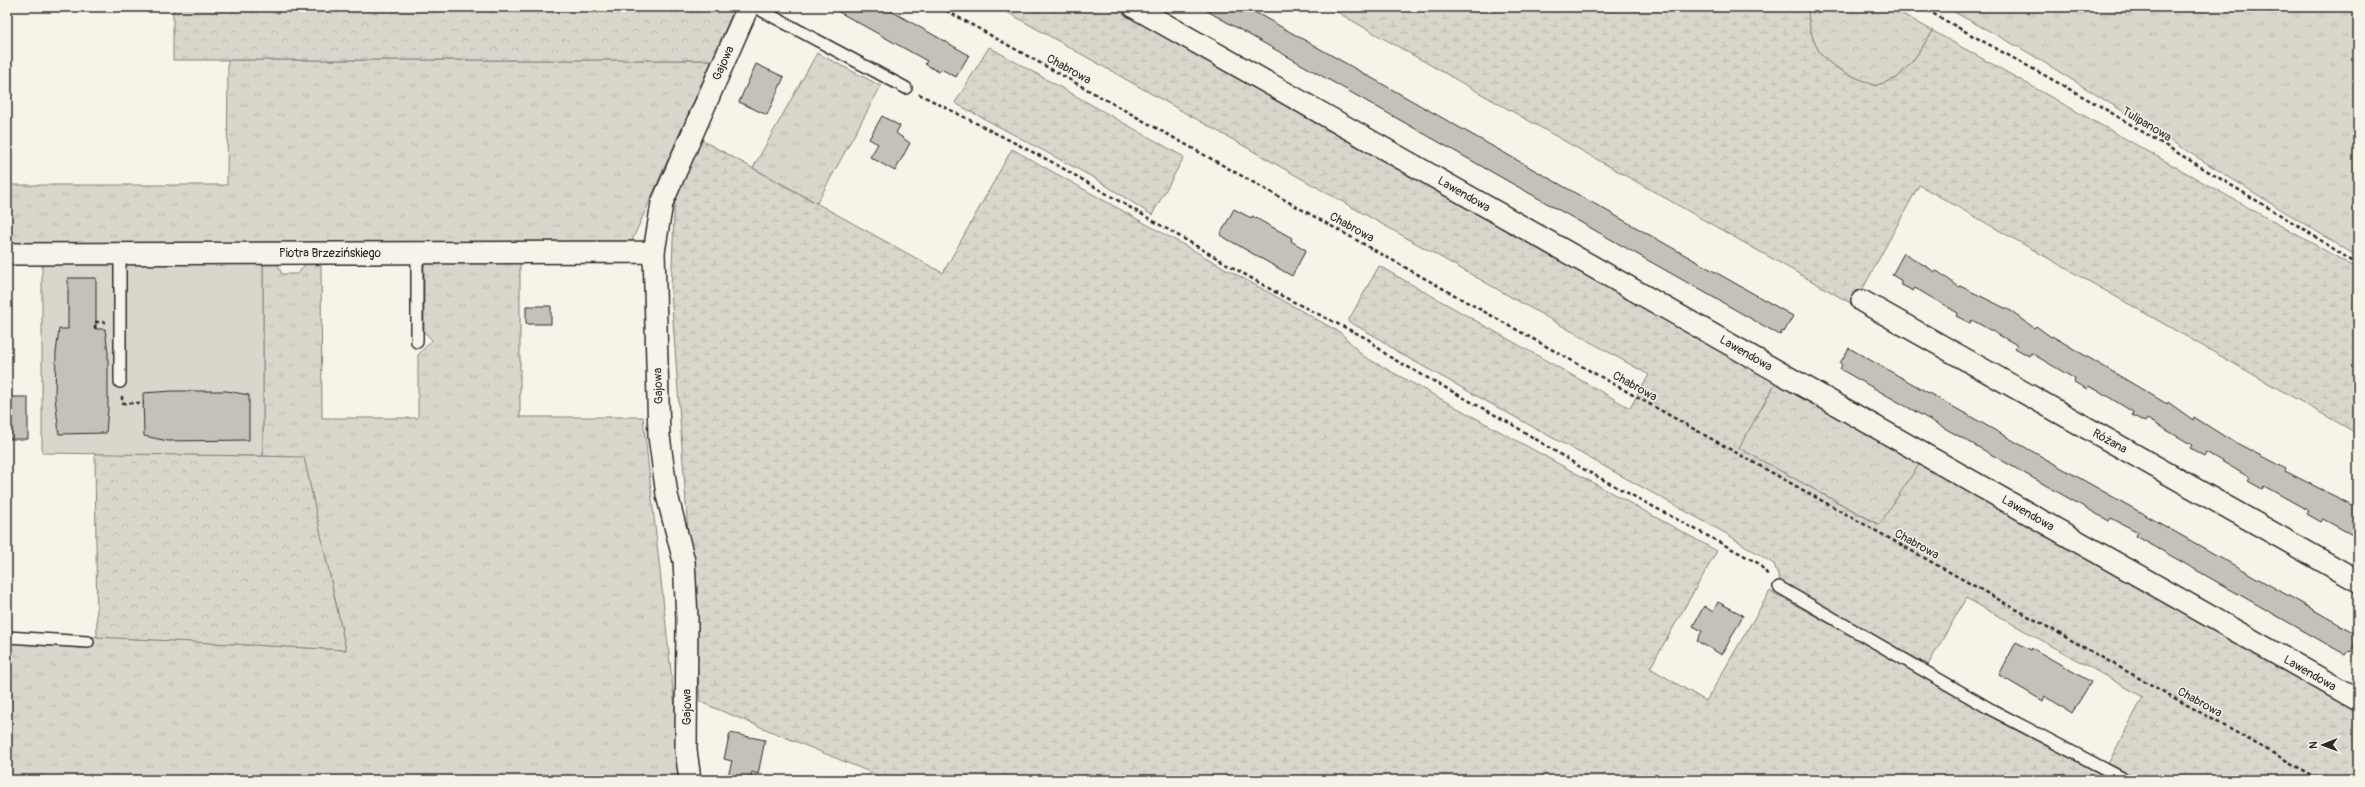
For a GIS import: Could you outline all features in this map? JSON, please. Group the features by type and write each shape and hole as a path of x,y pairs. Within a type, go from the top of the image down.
{"street":[{"name":"Gajowa","path":"690,780 686,750 687,618 684,561 667,495 659,436 654,252 662,204 748,7"},
{"name":"Lawendowa","path":"1134,7 2358,700"},
{"name":"Piotra Brzezińskiego","path":"7,254 654,252"},
{"name":"Różana","path":"1862,301 2358,581"}],"lane":[{"path":"756,7 906,88"},
{"path":"417,252 417,342"},
{"path":"120,254 120,382"},
{"path":"1779,587 1992,710 2126,780"},
{"path":"7,637 88,642"}],"path":[{"name":"Chabrowa","path":"940,7 2321,780"},
{"name":"Tulipanowa","path":"1922,7 2100,106 2302,228 2358,265"},
{"path":"906,88 1052,162 1282,296 1368,339 1388,356 1513,425 1585,470 1758,563 1779,587"}],"green space":[{"path":"173,7 735,7 712,60 173,60"},
{"path":"998,7 1112,7 1776,382 1739,448 1879,525 1920,463 2358,711 2358,780 2134,780 2107,766 2143,697 1966,598 1928,665 1781,583 1774,564 1725,533 1399,353 1378,338 1348,321 1379,266 1630,408 1649,375"},
{"path":"1328,7 1808,7 1810,30 1819,52 1824,58 1840,70 1875,86 1897,78 1912,62 1933,31 2358,269 2358,434 1919,185 1854,305"},
{"path":"1808,7 1890,7 1933,31 1912,62 1897,78 1875,86 1840,70 1824,58 1819,52 1810,30"},
{"path":"1945,7 2358,7 2358,257 2024,50"},
{"path":"989,47 1184,157 1152,215 1096,179 955,103"},
{"path":"817,53 881,86 817,203 753,168"},
{"path":"228,60 712,60 631,243 7,245 7,185 227,185"},
{"path":"698,138 943,273 1012,149 1341,333 1363,356 1717,551 1650,668 1706,701 1770,591 2112,780 889,780 700,702 671,292 675,190"},
{"path":"275,259 282,274 298,274 306,263 321,263 322,418 418,418 418,355 432,340 424,332 424,259 520,259 520,417 643,417 683,780 7,780 7,632 346,650 304,458 263,456 263,260"},
{"path":"263,260 263,456 42,453 42,261"},
{"path":"1776,382 1920,463 1880,525 1738,448"},
{"path":"95,453 304,457 346,650 97,637"}],"building":[{"path":"830,7 884,7 969,55 956,77 941,69 939,72 925,64 927,61"},
{"path":"1200,7 1246,7 1793,316 1784,332 1782,331 1780,335"},
{"path":"756,64 784,77 767,115 739,102"},
{"path":"882,116 900,126 896,133 910,143 895,171 870,157 878,144 869,139"},
{"path":"1234,209 1251,218 1252,216 1292,238 1291,241 1306,250 1292,276 1220,235"},
{"path":"1904,253 1935,272 1937,271 1959,287 1960,286 2013,312 2034,328 2036,326 2051,337 2052,336 2167,404 2168,402 2193,420 2194,417 2227,438 2286,469 2285,471 2358,508 2358,538 2323,519 2321,522 2307,514 2309,511 2264,486 2262,489 2248,481 2250,478 2206,452 2204,456 2190,448 2192,445 2147,419 2145,422 2132,415 2133,412 2099,391 2088,386 2087,389 2074,382 2075,379 2031,353 2029,356 2015,348 2017,345 1972,320 1970,323 1956,316 1958,313 1915,288 1913,291 1900,284 1902,281 1892,275"},
{"path":"68,278 96,278 96,329 105,329 108,353 108,408 106,433 59,434 55,397 56,353 59,329 68,329"},
{"path":"526,306 551,306 551,324 526,324"},
{"path":"1849,348 2358,635 2358,640 2351,652 2349,651 2346,655 2136,536 2138,532 2111,518 2109,521 1840,369 1842,365 1840,363"},
{"path":"172,391 227,391 249,395 249,440 168,441 144,436 143,393"},
{"path":"7,397 28,397 28,439 7,439"},
{"path":"1718,602 1743,615 1722,655 1697,641 1702,631 1693,626 1704,606 1713,612"},
{"path":"2016,642 2031,650 2032,648 2091,682 2072,713 2045,696 2043,701 1999,675"},
{"path":"730,733 765,740 758,774 752,772 750,780 727,780 732,761 724,759"}]}
